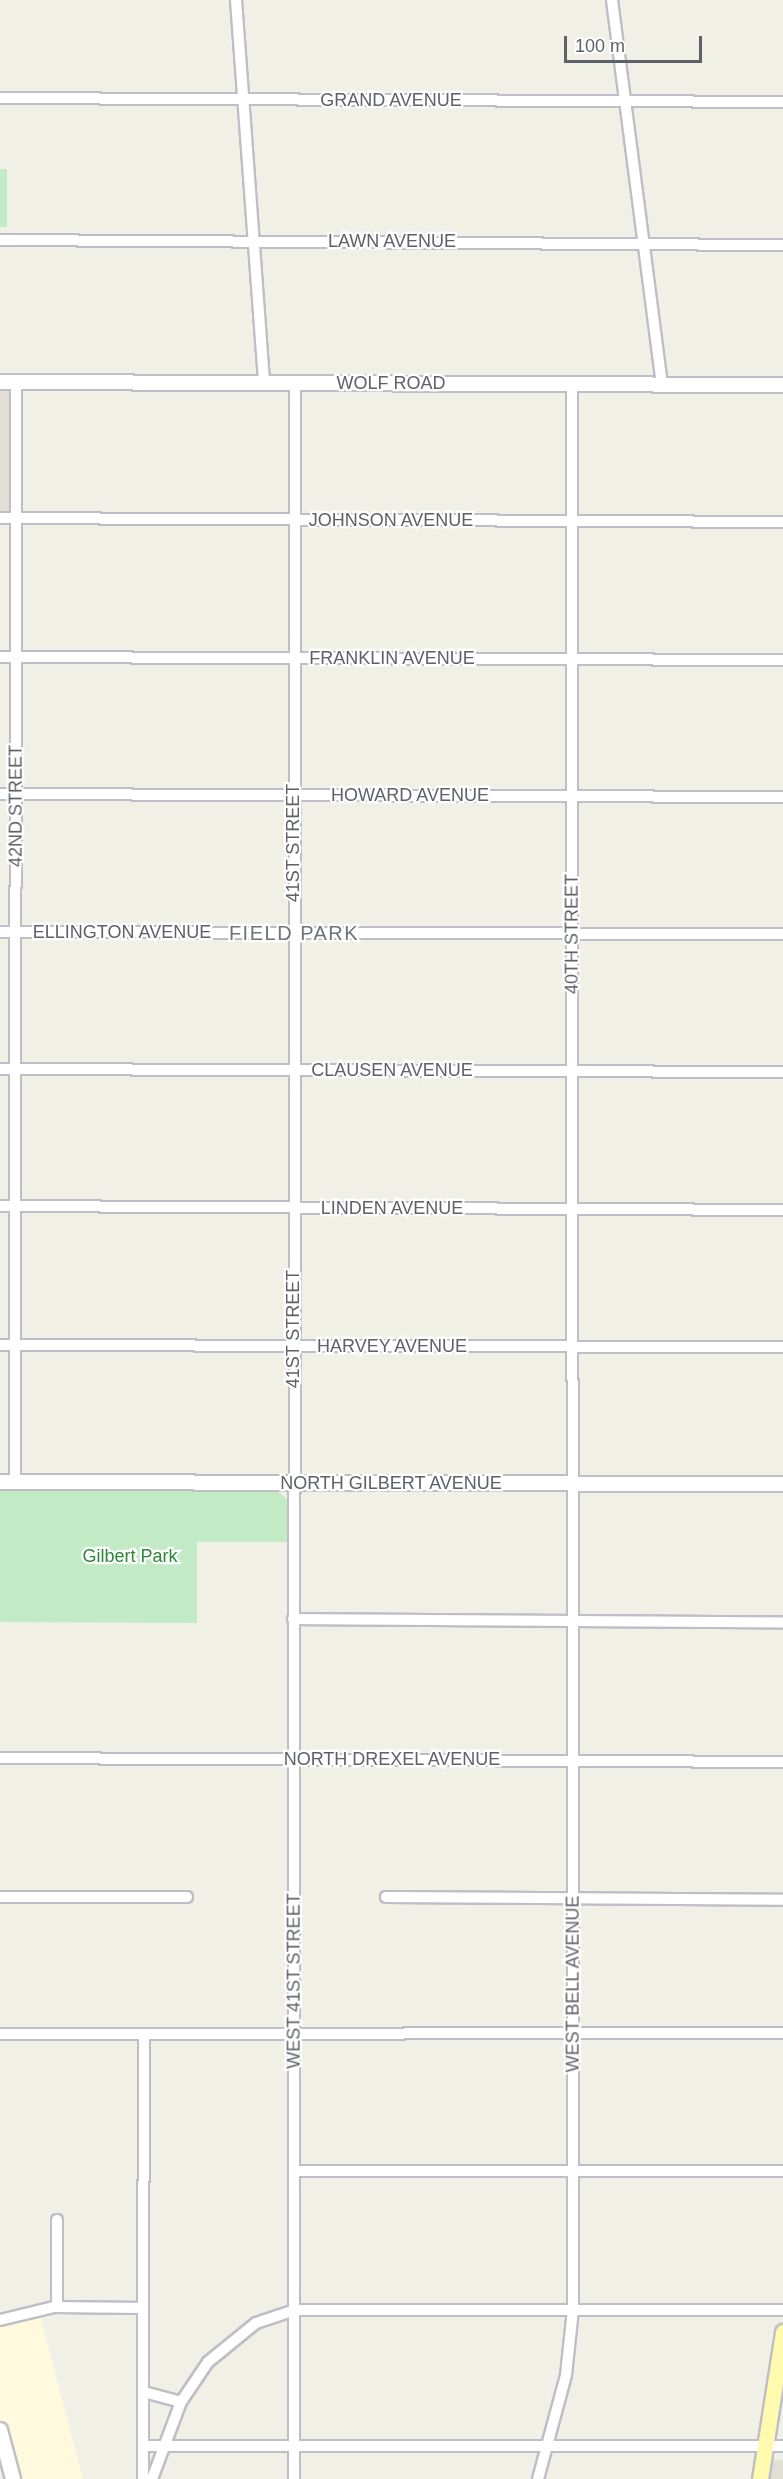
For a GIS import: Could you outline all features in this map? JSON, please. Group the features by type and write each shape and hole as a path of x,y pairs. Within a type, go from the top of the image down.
{"main road":[{"path":"759,2479 783,2332"}],"street":[{"path":"236,0 264,382"},
{"path":"612,0 662,384"},
{"name":"GRAND AVENUE","path":"0,98 783,102"},
{"name":"LAWN AVENUE","path":"0,240 783,245"},
{"name":"WOLF ROAD","path":"0,382 783,385"},
{"name":"42ND STREET","path":"15,1482 16,382"},
{"name":"41ST STREET","path":"294,1483 295,382"},
{"name":"40TH STREET","path":"571,1484 572,384"},
{"name":"JOHNSON AVENUE","path":"0,518 783,522"},
{"name":"FRANKLIN AVENUE","path":"0,657 783,660"},
{"name":"HOWARD AVENUE","path":"0,794 783,797"},
{"name":"ELLINGTON AVENUE","path":"0,932 783,934"},
{"name":"CLAUSEN AVENUE","path":"0,1069 783,1072"},
{"name":"LINDEN AVENUE","path":"0,1206 783,1210"},
{"name":"HARVEY AVENUE","path":"0,1345 783,1347"},
{"name":"NORTH GILBERT AVENUE","path":"0,1482 783,1484"},
{"name":"WEST 41ST STREET","path":"294,1483 294,2479"},
{"name":"WEST BELL AVENUE","path":"538,2479 549,2449 566,2375 573,2310 571,1484"},
{"path":"293,1620 783,1622"},
{"name":"NORTH DREXEL AVENUE","path":"0,1758 573,1759 783,1762"},
{"path":"0,1897 187,1897"},
{"path":"386,1897 783,1900"},
{"path":"0,2034 783,2033"},
{"path":"143,2479 144,2034"},
{"path":"294,2172 783,2171"},
{"path":"57,2220 57,2307"},
{"path":"0,2320 57,2307 143,2308"},
{"path":"152,2479 162,2446 182,2402 199,2373 224,2346 256,2323 295,2310 783,2310"},
{"path":"144,2392 182,2402"},
{"path":"0,2430 13,2479"},
{"path":"143,2446 549,2449 783,2446"}],"shaded area":[{"path":"0,385 14,385 13,515 0,515"},
{"path":"39,2312 83,2479 15,2479 0,2423 0,2322"},
{"path":"783,2460 783,2479 764,2479 766,2462"}],"green space":[{"path":"0,169 7,169 7,227 0,227"},
{"name":"Gilbert Park","path":"0,1490 276,1490 287,1499 287,1542 197,1542 197,1623 0,1622"}],"district":[{"name":"FIELD PARK","path":"294,933"}]}
